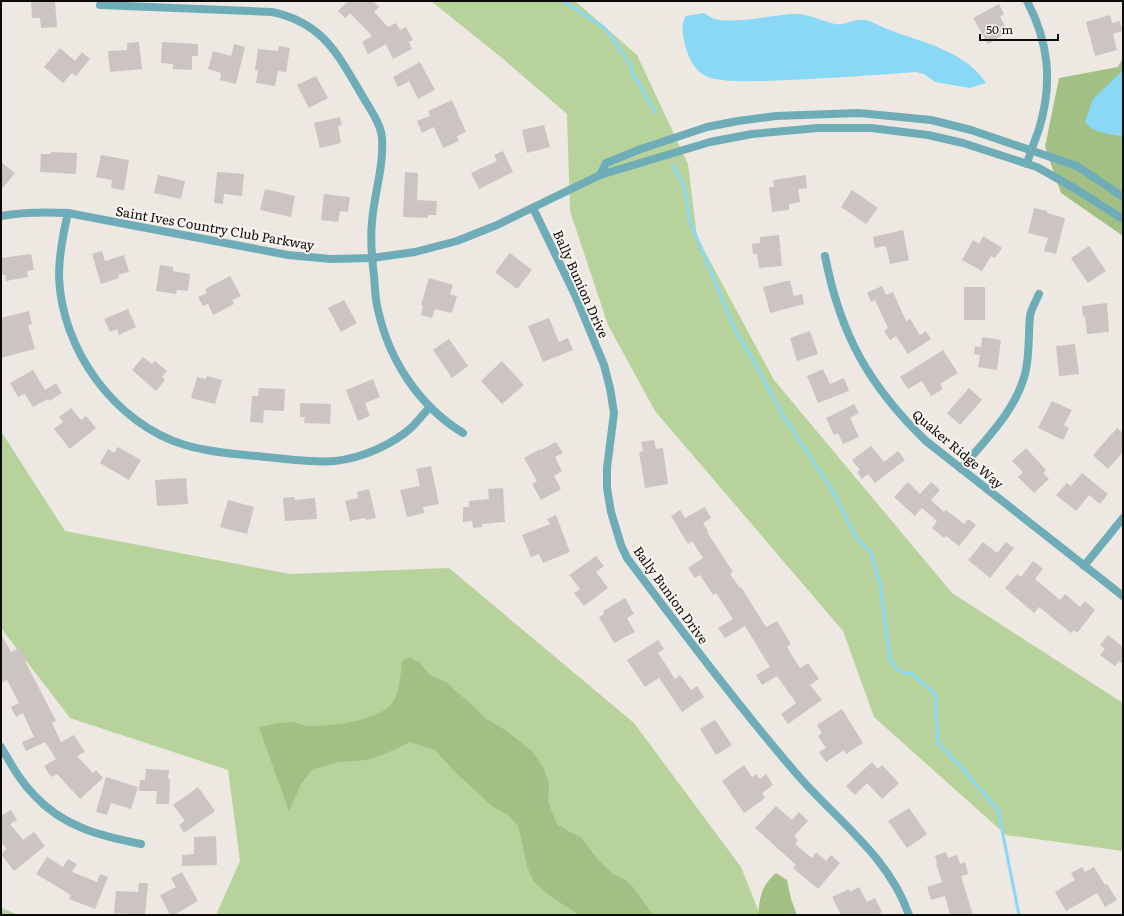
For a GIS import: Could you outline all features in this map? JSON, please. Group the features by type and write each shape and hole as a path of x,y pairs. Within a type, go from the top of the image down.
{"street":[{"path":"1027,1 1035,16 1042,37 1048,69 1046,100 1039,130 1031,149 1027,164"},
{"path":"100,5 272,12 298,20 312,28 323,37 340,58 377,122 382,136 383,155 372,222 372,258 377,309 387,341 394,358 416,392 448,424 463,433"},
{"name":"Saint Ives Country Club Parkway","path":"600,174 606,164 641,149 707,127 776,116 859,113 931,120 970,130 1031,149 1077,166 1123,197"},
{"name":"Saint Ives Country Club Parkway","path":"1,216 14,213 41,212 68,214 288,255 331,259 372,258 415,252 457,241 497,226 600,174 710,142 752,134 818,128 871,128 928,135 963,143 1037,167 1123,219"},
{"name":"Bally Bunion Drive","path":"533,208 576,297 604,365 610,388 614,414 607,468 607,488 611,512 621,546 627,558 698,653 796,773 874,854 890,876 905,904 909,915"},
{"path":"68,214 61,245 59,277 63,309 73,340 88,368 107,394 131,416 158,433 184,445 215,452 313,461 336,460 363,455 389,444 411,427 430,407"},
{"name":"Quaker Ridge Way","path":"825,256 829,278 843,322 855,350 870,376 888,401 926,441 1123,596"},
{"path":"961,469 1003,419 1019,392 1029,357 1030,315 1039,294"},
{"path":"1084,566 1123,518"},
{"path":"1,747 16,772 34,796 54,813 78,827 108,838 141,844"}],"green space":[{"path":"431,1 575,1 637,55 688,164 697,237 774,380 952,593 1123,703 1123,851 1006,835 874,717 843,631 655,411 608,325 570,211 567,114 502,58"},
{"path":"1123,58 1123,236 1061,193 1045,147 1059,78 1118,67"},
{"path":"1,431 65,531 290,574 449,568 634,723 741,867 760,915 216,915 240,861 228,770 70,718 1,628"},
{"path":"410,657 420,663 430,675 448,683 485,718 505,730 532,751 544,769 549,783 548,802 557,824 581,837 598,860 613,874 625,880 633,887 653,915 579,915 550,896 534,882 527,867 518,826 508,815 492,806 454,771 435,750 410,742 387,753 367,760 339,762 313,769 301,784 289,811 259,727 292,722 308,726 330,725 354,721 378,714 393,702 398,688 402,661"},
{"path":"776,873 787,880 791,899 797,915 758,915 764,887"},
{"path":"1,908 19,915 1,915"}],"water":[{"path":"704,13 714,19 723,20 743,20 798,14 835,24 857,20 867,20 887,29 943,49 967,63 986,83 970,88 935,82 924,74 916,72 767,81 734,81 709,78 700,72 692,62 685,45 682,30 686,16"},
{"path":"1123,68 1123,137 1097,131 1088,126 1085,122 1093,99 1121,72"}],"building":[{"path":"31,1 55,1 57,27 41,28 40,18 32,18"},
{"path":"348,1 373,1 379,7 374,12 388,27 396,23 400,30 406,27 413,40 409,42 412,49 393,59 386,44 368,54 362,42 372,36 350,13 345,18 338,11"},
{"path":"999,4 1004,14 1000,17 1008,32 988,44 973,18"},
{"path":"1110,15 1112,23 1120,21 1122,31 1113,34 1117,50 1095,56 1086,22"},
{"path":"139,42 142,69 110,72 108,51 127,50 127,43"},
{"path":"162,42 198,44 198,56 192,56 192,70 173,69 173,64 161,63"},
{"path":"234,44 245,47 236,84 220,80 221,73 208,69 213,51 231,56"},
{"path":"279,46 290,48 286,72 278,71 275,86 256,83 258,70 255,70 258,49 278,51"},
{"path":"60,48 75,61 82,52 90,59 76,76 72,73 63,83 44,67"},
{"path":"420,62 435,90 418,99 409,81 398,87 393,77"},
{"path":"316,76 328,98 309,108 297,85"},
{"path":"452,100 466,132 457,136 459,141 443,148 434,127 422,133 417,121 430,116 428,111"},
{"path":"340,117 342,125 338,126 341,143 320,148 314,123"},
{"path":"544,125 550,147 527,153 522,130"},
{"path":"503,151 513,172 479,189 471,173 497,161 494,155"},
{"path":"51,152 77,153 76,174 40,172 41,154 51,154"},
{"path":"101,155 129,160 124,190 111,188 112,180 96,177"},
{"path":"1,162 15,173 1,190"},
{"path":"217,172 244,174 242,196 224,194 223,204 214,203"},
{"path":"405,172 418,173 417,200 437,201 436,215 428,215 428,218 403,217"},
{"path":"158,175 185,181 181,199 154,193"},
{"path":"806,175 807,188 798,189 800,202 789,204 789,210 772,212 769,187 774,187 773,180"},
{"path":"265,189 295,196 291,217 260,210"},
{"path":"852,190 878,208 866,224 841,207"},
{"path":"324,194 350,197 348,212 340,211 338,222 321,220"},
{"path":"1034,208 1065,218 1056,254 1044,251 1048,238 1028,233"},
{"path":"903,230 909,260 890,264 886,246 875,248 873,237"},
{"path":"779,235 782,266 759,268 757,254 753,254 752,244 760,243 760,237"},
{"path":"983,236 1002,248 995,258 991,256 982,271 962,260 973,240 979,244"},
{"path":"1089,246 1106,271 1088,283 1071,258"},
{"path":"102,251 105,261 124,255 129,272 118,275 119,278 101,284 92,254"},
{"path":"510,253 532,270 517,289 495,272"},
{"path":"31,254 34,270 27,271 28,277 6,281 5,275 1,275 1,258"},
{"path":"160,265 173,267 173,271 190,274 188,291 177,290 176,294 156,291"},
{"path":"230,276 241,296 232,300 234,304 213,315 208,304 203,306 198,297 207,293 205,289"},
{"path":"429,278 453,285 450,294 457,296 452,313 435,309 432,318 421,315 423,305 421,305"},
{"path":"790,281 794,296 802,294 804,304 770,313 763,287"},
{"path":"882,286 886,295 893,292 906,321 910,319 920,335 926,331 931,339 908,354 896,336 890,340 884,331 888,328 875,300 871,302 867,293"},
{"path":"964,287 985,287 985,320 964,320"},
{"path":"344,300 357,323 341,332 328,308"},
{"path":"1107,303 1109,332 1087,334 1082,306"},
{"path":"128,309 136,327 119,335 117,329 110,332 104,319"},
{"path":"29,311 32,324 28,325 35,349 1,358 1,318"},
{"path":"549,318 559,342 568,338 573,350 543,362 528,326"},
{"path":"810,331 818,354 797,361 790,338"},
{"path":"982,337 1001,340 997,370 978,367 980,355 974,354 975,346 981,347"},
{"path":"449,339 468,366 452,378 433,350"},
{"path":"1075,344 1079,374 1059,376 1056,346"},
{"path":"943,350 958,373 940,384 943,389 931,396 922,381 908,389 900,377"},
{"path":"143,357 152,364 155,361 167,371 162,377 165,380 156,391 132,370"},
{"path":"502,361 524,385 502,404 481,381"},
{"path":"823,369 830,384 844,378 849,391 818,403 807,376"},
{"path":"33,370 45,390 56,383 62,393 49,401 48,399 33,407 25,394 18,397 10,383"},
{"path":"207,376 222,380 215,404 191,398 197,377 206,379"},
{"path":"373,379 380,397 365,403 370,416 358,421 346,390"},
{"path":"259,388 285,389 284,411 264,410 263,423 250,422 252,396 258,396"},
{"path":"969,388 982,400 960,425 947,413"},
{"path":"1052,401 1072,410 1064,425 1069,428 1063,440 1038,428"},
{"path":"300,403 331,404 330,424 304,423 305,417 300,417"},
{"path":"854,404 859,413 850,418 859,437 843,444 838,433 834,435 826,418"},
{"path":"71,408 81,420 86,416 96,428 70,449 54,429 63,422 59,417"},
{"path":"1117,428 1123,433 1123,452 1108,469 1093,455"},
{"path":"654,440 656,449 663,448 668,484 645,488 639,452 643,451 641,442"},
{"path":"556,442 563,453 555,457 562,471 554,476 561,489 541,500 532,484 537,481 524,458"},
{"path":"871,446 884,462 898,451 905,460 875,483 868,474 862,479 857,472 860,470 852,460"},
{"path":"118,447 141,460 129,480 100,463 108,449 114,453"},
{"path":"1026,448 1046,470 1043,473 1049,479 1034,493 1018,477 1023,472 1012,461"},
{"path":"431,466 439,504 423,507 424,513 407,517 400,490 420,486 416,469"},
{"path":"1082,473 1108,494 1100,504 1089,495 1076,511 1056,495 1067,483 1071,486"},
{"path":"186,478 188,504 157,506 155,480"},
{"path":"908,482 920,494 931,482 940,490 931,500 944,512 946,510 964,524 968,519 976,525 959,546 946,536 944,538 932,528 937,521 922,508 915,516 894,497"},
{"path":"503,488 505,522 482,524 482,527 473,528 472,521 463,522 463,507 469,507 469,501 489,499 488,489"},
{"path":"369,489 376,518 366,520 365,518 350,521 345,501 358,498 357,492"},
{"path":"294,497 295,500 315,498 317,519 285,521 283,498"},
{"path":"228,500 254,507 247,534 220,527"},
{"path":"705,507 711,518 703,523 708,531 707,532 733,572 730,574 740,588 741,587 766,627 777,621 791,644 787,647 800,668 808,663 819,679 810,685 822,700 788,724 781,714 796,703 777,676 762,685 756,675 770,667 745,626 725,638 718,628 733,619 716,593 713,595 700,575 695,578 688,568 703,558 692,541 688,544 671,516 680,510 685,518"},
{"path":"556,515 570,552 543,563 539,554 531,557 522,535 550,524 547,519"},
{"path":"983,542 997,553 1006,542 1014,548 990,578 968,560"},
{"path":"596,556 604,566 596,572 608,588 584,606 574,593 580,589 569,575"},
{"path":"1033,561 1043,569 1035,579 1060,600 1065,594 1080,607 1085,601 1095,610 1077,633 1074,630 1071,633 1039,607 1034,613 1005,588 1017,574 1021,577"},
{"path":"625,598 634,614 627,618 635,632 614,643 599,617 604,614 603,611"},
{"path":"1,634 11,652 20,647 27,661 25,661 56,721 52,723 61,742 74,735 85,752 77,756 93,773 96,770 103,778 80,799 57,774 51,777 44,766 56,759 45,742 26,751 22,742 34,737 23,713 16,717 11,707 19,703 7,680 1,683"},
{"path":"1108,635 1123,647 1123,664 1119,661 1115,666 1100,655 1105,649 1100,645"},
{"path":"658,640 664,649 658,653 675,679 680,675 691,690 697,686 704,697 682,712 659,678 645,687 627,660"},
{"path":"842,709 863,743 846,754 844,750 826,762 819,752 826,748 818,736 822,733 817,725"},
{"path":"715,720 732,745 716,755 700,729"},
{"path":"872,762 878,769 882,765 899,783 882,799 867,783 855,795 846,786"},
{"path":"744,765 752,777 756,774 760,779 766,774 773,785 762,793 765,798 744,813 722,781"},
{"path":"146,769 169,770 169,804 156,804 157,791 139,791 140,780 145,780"},
{"path":"106,777 138,787 131,809 111,803 107,815 96,812"},
{"path":"198,787 215,811 184,833 179,825 185,821 173,805"},
{"path":"776,806 792,820 799,812 808,821 794,836 798,840 795,844 812,858 816,852 826,861 831,855 840,863 818,889 793,868 796,865 755,828"},
{"path":"909,808 927,834 907,848 888,821"},
{"path":"11,810 17,820 10,824 23,840 34,832 45,846 14,871 1,854 7,849 1,842 1,812 3,815"},
{"path":"216,836 217,865 182,866 182,855 194,854 194,837"},
{"path":"946,852 948,858 957,855 960,864 965,862 968,874 961,876 973,915 950,915 945,896 931,900 927,887 942,882 935,856"},
{"path":"47,857 63,867 68,859 77,864 72,872 97,882 100,874 108,877 95,909 69,899 71,895 36,874"},
{"path":"1082,867 1085,872 1094,867 1105,885 1107,884 1117,900 1105,907 1097,893 1066,911 1055,892 1075,880 1071,873"},
{"path":"182,872 198,901 174,915 170,915 160,895 176,887 171,878"},
{"path":"139,883 148,883 145,915 114,913 116,891 138,892"},
{"path":"859,887 867,902 875,898 882,912 877,915 841,915 832,897 849,889 850,892"}],"waterway":[{"path":"563,1 605,28 631,66 633,76 639,83 655,112"},
{"path":"673,166 682,182 687,200 689,219 735,330 782,414 831,488 856,537 870,551 880,583 890,660 898,670 904,673 911,673 935,694 938,743 963,769 998,810 1019,915"}]}
